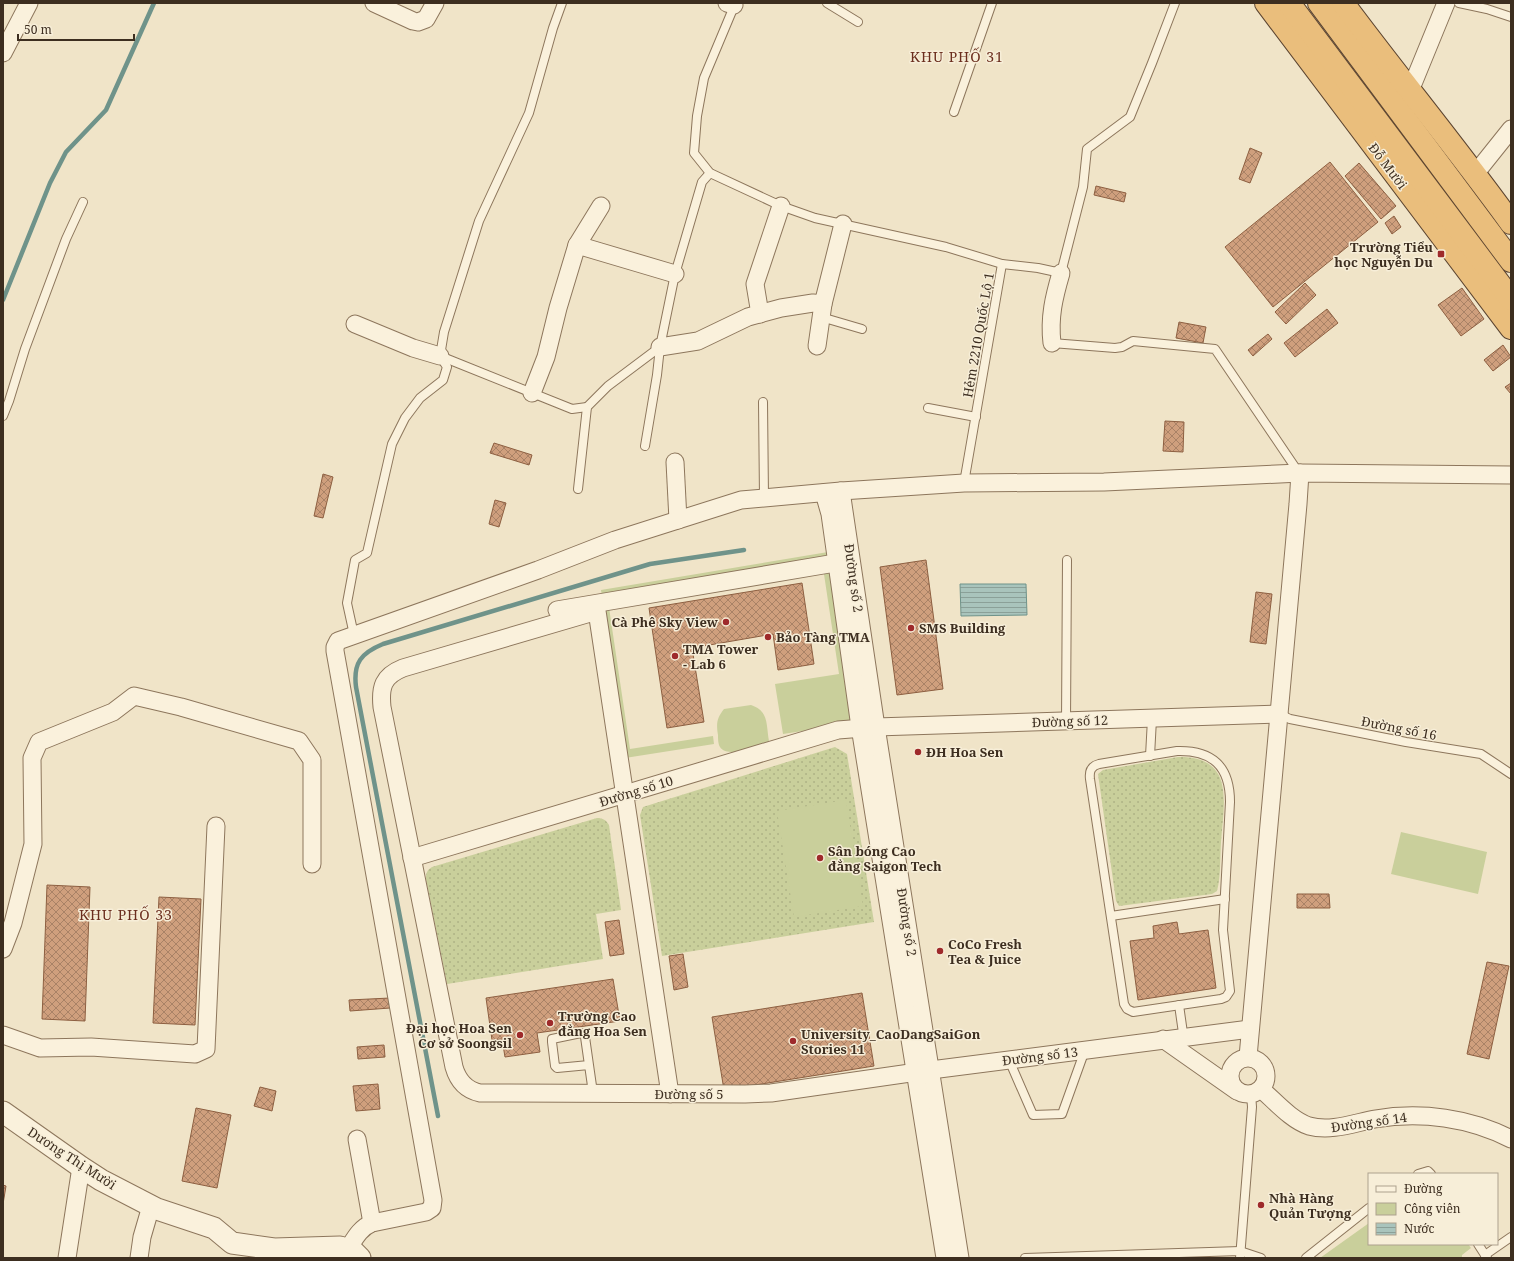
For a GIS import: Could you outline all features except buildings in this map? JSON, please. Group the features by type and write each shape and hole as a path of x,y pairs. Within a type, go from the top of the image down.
{"highway":[{"name":"Đỗ Mười","path":"1266,3 1511,328"},
{"name":"Đỗ Mười","path":"1288,3 1511,299"},
{"path":"1319,3 1511,261"},
{"path":"1343,3 1511,223"}],"street":[{"path":"3,53 7,35 29,3"},
{"path":"374,3 418,22 426,19 435,3"},
{"path":"1410,91 1446,3"},
{"path":"1475,174 1511,129"},
{"path":"532,393 546,357 558,308 577,245 601,206"},
{"path":"760,314 755,284 781,206"},
{"path":"817,346 822,311 843,224"},
{"path":"577,245 675,274"},
{"path":"1052,343 1050,325 1055,295 1061,273"},
{"path":"660,347 698,341 748,317 781,308 813,303 822,311"},
{"path":"355,324 413,348 440,356"},
{"path":"675,462 678,520"},
{"path":"354,1253 360,1230 372,1223 426,1212 432,1208 433,1200 335,651 338,641 538,570 615,540 741,500 841,491 964,483 1104,482 1300,473 1511,475"},
{"path":"1248,1057 1300,473"},
{"name":"Đường số 2","path":"841,491 844,562 868,727 923,1071 960,1258"},
{"name":"Đường số 2","path":"824,493 844,562"},
{"path":"557,610 844,562"},
{"path":"412,858 382,707 381,691 387,678 391,674 403,668 598,611 670,1094"},
{"path":"3,949 13,923 33,844 32,758 40,742 113,712 134,696 181,707 299,741 312,760 312,864"},
{"name":"Đường số 12","path":"868,727 1066,722 1279,714"},
{"name":"Đường số 10","path":"412,858 838,730 868,727"},
{"path":"3,1034 40,1048 91,1047 195,1054 206,1049 216,826"},
{"name":"Đường số 5","path":"412,858 454,1067 456,1074 462,1083 469,1089 480,1093 771,1093 923,1071"},
{"name":"Đường số 13","path":"923,1071 1250,1029"},
{"path":"1163,1039 1186,1055 1250,1091"},
{"path":"1248,1057 1259,1061 1266,1070 1266,1081 1250,1091 1230,1082 1230,1070 1237,1061 1248,1057"},
{"name":"Đường số 2","path":"923,1071 945,1258"},
{"name":"Đường số 14","path":"1250,1091 1298,1121 1316,1127 1335,1127 1389,1117 1422,1116 1474,1124 1511,1139"},
{"name":"Dương Thị Mười","path":"3,1112 101,1180 151,1206 214,1228 232,1243 274,1249 333,1246 354,1253"},
{"path":"357,1139 372,1223"},
{"path":"67,1258 81,1167"},
{"path":"139,1258 142,1237 151,1206"}],"lane":[{"path":"354,635 347,603 355,560 367,553 392,444 405,418 420,398 443,380 447,366 440,356 444,332 480,221 529,113 553,28 562,3"},
{"path":"827,3 858,22"},
{"path":"954,112 992,3"},
{"path":"1061,273 1083,186 1087,149 1130,116 1175,3"},
{"path":"1459,3 1487,9 1511,17"},
{"path":"732,4 704,78 697,116 694,153 710,173 781,206 815,218 946,247 1002,264"},
{"path":"645,446 657,375 660,347 675,274 702,182 710,173"},
{"path":"3,416 25,349 66,239 83,202"},
{"name":"Hẻm 2210 Quốc Lộ 1","path":"964,483 1002,264 1038,268 1061,273"},
{"path":"822,311 862,329"},
{"path":"1052,343 1115,348 1122,347 1133,341 1215,349 1300,473"},
{"path":"440,356 572,409 587,407 608,386 660,347"},
{"path":"762,402 764,498"},
{"path":"578,489 587,407"},
{"path":"928,408 976,417"},
{"path":"1066,722 1067,560"},
{"name":"Đường số 16","path":"1279,714 1290,718 1406,742 1481,754 1511,774"},
{"path":"1150,756 1152,718"},
{"path":"1177,751 1194,751 1214,759 1224,771 1227,778 1230,794 1223,930 1230,988 1226,997 1221,999 1130,1012 1124,1004 1090,772 1093,767 1099,764 1150,756 1177,751"},
{"path":"1111,916 1224,899"},
{"path":"1179,1005 1186,1055"},
{"path":"589,1065 557,1068 555,1066 552,1039 581,1033 584,1034 589,1065 593,1093"},
{"path":"1009,1060 1033,1115 1062,1114 1085,1050"},
{"path":"1240,1254 1252,1107 1250,1091"},
{"path":"1306,1258 1368,1209"},
{"path":"1479,1245 1486,1257 1511,1237"},
{"path":"1025,1258 1240,1254 1261,1258"}],"green space":[{"path":"828,552 855,723 783,734 775,684 839,674 822,561 607,594 630,749 713,736 714,744 625,758 601,590"},
{"path":"751,705 761,711 766,719 769,741 765,748 734,752 723,750 719,744 717,727 718,718 724,709"},
{"path":"835,747 847,754 874,922 662,956 640,815 643,807"},
{"path":"1178,757 1196,759 1209,764 1217,773 1222,784 1224,812 1220,873 1217,891 1212,894 1119,906 1116,901 1098,774 1103,770"},
{"name":"Sân bóng Cao đẳng Saigon Tech","path":"846,800 863,906 794,917 777,811"},
{"path":"601,818 609,825 621,910 596,914 603,959 447,984 426,879 429,869"},
{"path":"1401,832 1487,852 1478,894 1391,874"},
{"path":"1368,1224 1368,1245 1469,1245 1471,1248 1462,1255 1462,1258 1320,1258"}],"water":[{"path":"960,584 1026,584 1027,615 961,616"}],"waterway":[{"path":"3,300 50,183 66,152 106,110 154,3"},
{"path":"438,1116 356,687 355,679 357,665 364,655 375,647 383,644 650,564 744,550"}],"place":[{"name":"Trường Tiểu học Nguyễn Du","path":"1441,254"},
{"name":"Cà Phê Sky View","path":"726,622"},
{"name":"SMS Building","path":"911,628"},
{"name":"Bảo Tàng TMA","path":"768,637"},
{"name":"TMA Tower - Lab 6","path":"675,656"},
{"name":"ĐH Hoa Sen","path":"918,752"},
{"name":"Sân bóng Cao đẳng Saigon Tech","path":"820,858"},
{"name":"CoCo Fresh Tea & Juice","path":"940,951"},
{"name":"Trường Cao đẳng Hoa Sen","path":"550,1023"},
{"name":"Đại học Hoa Sen Cơ sở Soongsil","path":"520,1035"},
{"name":"University_CaoDangSaiGon Stories 11","path":"793,1041"},
{"name":"Nhà Hàng Quản Tượng","path":"1261,1205"}],"district":[{"name":"KHU PHỐ 31","path":"957,56"},
{"name":"KHU PHỐ 33","path":"126,914"}]}
